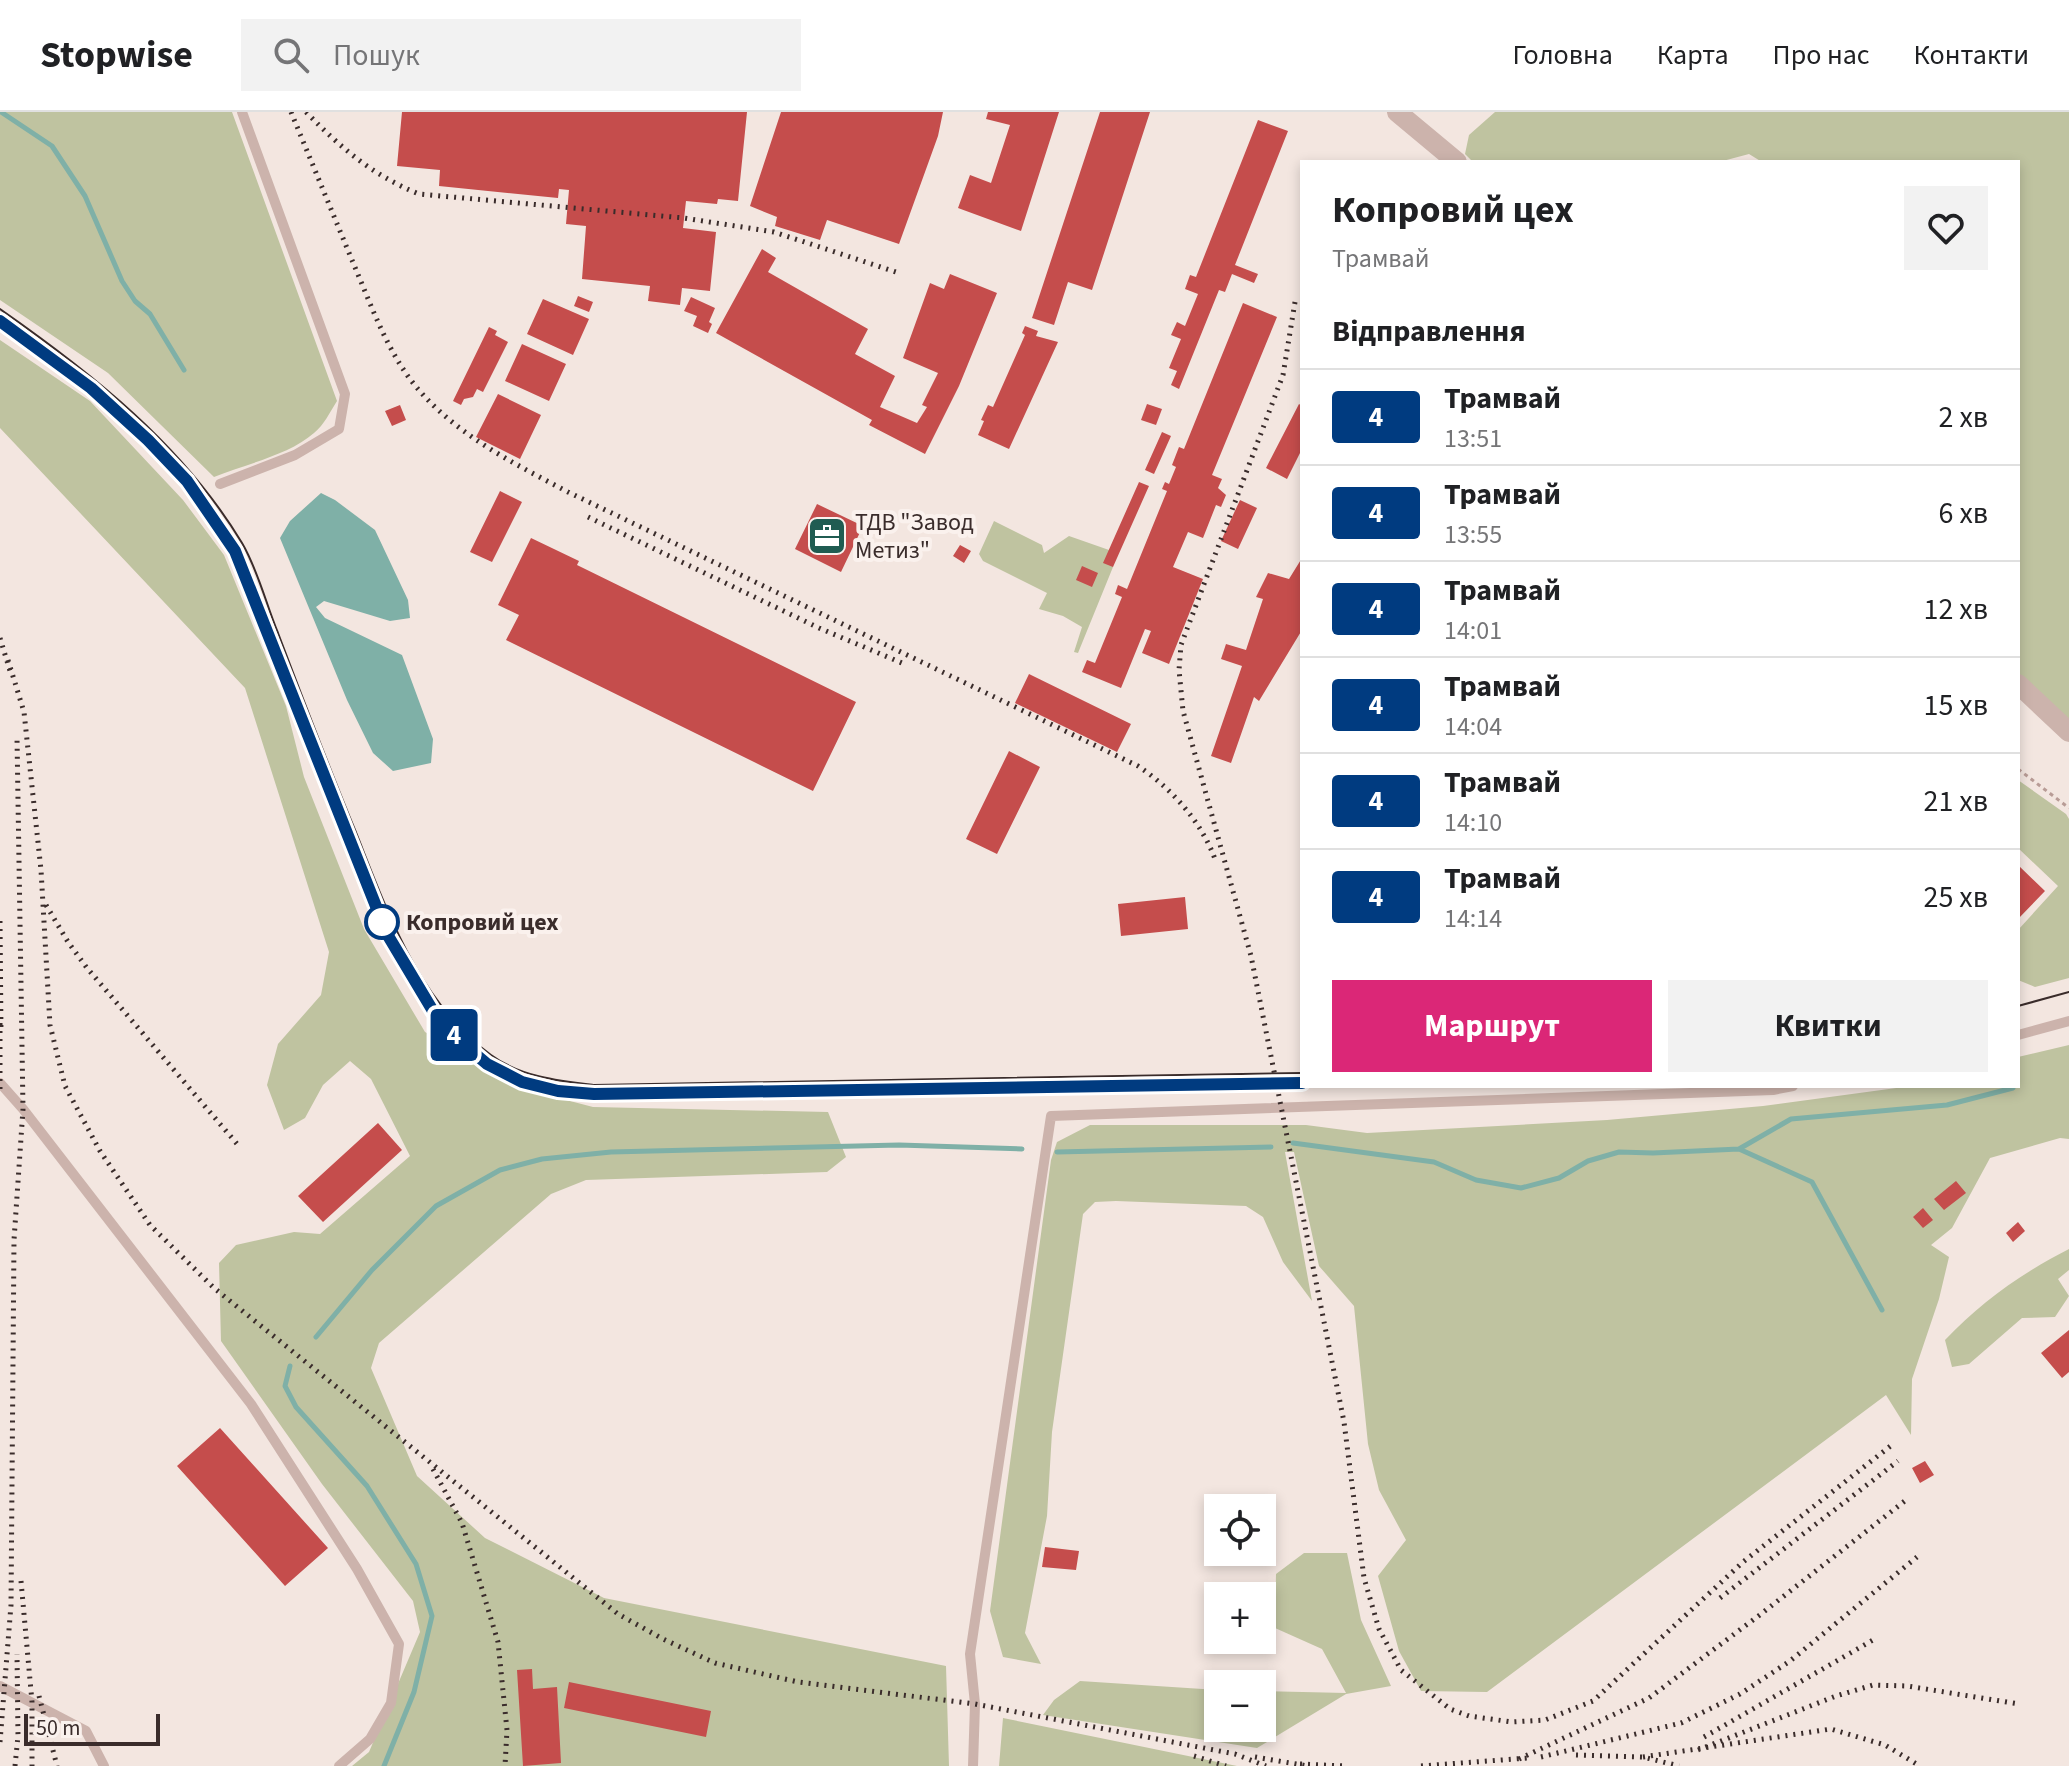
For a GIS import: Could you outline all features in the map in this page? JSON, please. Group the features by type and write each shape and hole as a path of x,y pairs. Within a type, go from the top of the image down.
{"street":[{"path":"1397,112 1455,160"},
{"path":"2020,686 2069,732"}],"lane":[{"path":"220,484 295,455 339,429 345,394 242,112"},
{"path":"2020,1034 2069,1021"},
{"path":"0,1083 251,1404 357,1569 399,1644 391,1703 370,1739 339,1766"},
{"path":"973,1766 975,1704 970,1654 1051,1116 1783,1088"},
{"path":"0,1686 86,1731 104,1766"}],"path":[{"path":"2020,771 2069,808"}],"green space":[{"path":"0,112 232,112 337,401 318,430 280,453 214,477 108,373 0,300"},
{"path":"1495,112 2069,112 2069,721 2020,676 2020,160 1759,160 1749,154 1726,160 1471,160 1465,154 1469,135"},
{"path":"0,340 90,401 183,500 224,555 286,706 304,777 364,929 425,1032 524,1089 593,1107 828,1112 846,1157 827,1172 586,1180 551,1194 379,1343 371,1368 417,1476 485,1538 604,1598 946,1666 949,1766 352,1766 369,1752 420,1632 413,1601 322,1484 221,1341 219,1263 236,1245 294,1232 320,1234 410,1156 371,1079 350,1061 323,1085 305,1118 284,1130 267,1085 278,1044 321,995 329,952 245,688 0,428"},
{"path":"994,521 1042,545 1044,553 1069,536 1109,550 1113,567 1078,653 1074,652 1082,627 1063,616 1039,609 1047,593 983,561 979,554"},
{"path":"2020,781 2069,819 2069,978 2035,987 2020,981 2020,928 2058,886 2020,850"},
{"path":"2069,1045 2069,1139 2060,1138 1990,1158 1952,1228 1931,1245 1949,1257 1939,1299 1912,1379 1911,1435 1886,1395 1487,1692 1421,1691 1399,1651 1378,1576 1406,1540 1379,1490 1368,1444 1354,1306 1319,1266 1294,1152 1285,1152 1312,1301 1283,1262 1263,1217 1246,1206 1095,1202 1083,1214 1052,1432 1047,1516 1025,1633 1041,1664 1003,1657 990,1611 1051,1160 1057,1142 1090,1125 1306,1125 1367,1133 1607,1120 1763,1106 1896,1088 2020,1088 2020,1057"},
{"path":"2069,1249 2069,1270 2058,1279 2069,1296 2055,1317 2022,1318 1969,1364 1952,1367 1945,1340 2003,1289"},
{"path":"1304,1553 1347,1553 1361,1620 1391,1686 1346,1694 1276,1736 1276,1691 1346,1693 1322,1649 1276,1628 1276,1574"},
{"path":"1080,1681 1204,1689 1204,1740 1043,1715 1054,1700"},
{"path":"1003,1718 1237,1766 999,1766"},
{"path":"1218,1742 1267,1742 1257,1748"}],"water":[{"path":"321,493 375,530 408,600 410,618 390,621 324,601 316,607 325,618 402,655 433,739 431,763 393,771 373,753 347,700 280,538 290,521"}],"building":[{"path":"402,112 747,112 738,201 718,199 717,204 686,201 683,228 716,232 710,291 682,288 680,305 648,301 650,286 582,279 586,226 566,224 569,190 559,189 558,198 439,186 440,170 397,166"},
{"path":"781,112 943,112 938,136 899,244 827,220 820,240 775,226 777,217 750,206"},
{"path":"988,112 1059,112 1021,231 958,208 970,175 991,183 1010,125 986,119"},
{"path":"1100,112 1150,112 1092,290 1068,282 1054,325 1032,318"},
{"path":"1258,120 1288,131 1235,265 1258,274 1254,283 1232,274 1225,292 1219,290 1179,389 1171,385 1177,371 1169,368 1181,339 1171,335 1177,322 1185,326 1198,294 1185,289 1190,275 1196,277"},
{"path":"762,249 776,258 768,272 868,329 855,354 895,376 880,407 917,423 927,407 922,405 938,373 903,358 930,283 944,289 950,274 997,293 959,386 925,454 869,425 872,420 716,333"},
{"path":"578,296 593,302 589,312 574,306"},
{"path":"691,297 715,308 708,333 693,326 697,316 684,311"},
{"path":"543,299 589,319 573,355 527,334"},
{"path":"1243,303 1277,317 1212,475 1222,479 1218,488 1226,495 1221,507 1216,505 1203,538 1188,532 1173,567 1203,579 1169,664 1142,653 1151,631 1145,629 1121,688 1082,672 1087,660 1095,663 1122,597 1115,594 1118,585 1127,589 1167,491 1162,489 1165,482 1169,484 1176,467 1172,465 1179,447 1184,449"},
{"path":"1025,326 1038,331 1036,336 1058,342 1009,449 978,435 988,405 993,407 1025,335 1022,333"},
{"path":"489,327 497,331 495,335 508,342 483,392 477,389 473,397 464,399 461,405 453,401"},
{"path":"522,344 566,364 549,401 505,381"},
{"path":"498,394 541,415 520,459 476,437"},
{"path":"1147,404 1162,409 1156,425 1141,420"},
{"path":"1299,404 1300,453 1287,479 1266,468"},
{"path":"400,405 406,420 392,426 385,411"},
{"path":"1162,432 1171,436 1154,474 1145,470"},
{"path":"1139,482 1149,486 1113,567 1103,563"},
{"path":"500,491 522,502 492,562 470,552"},
{"path":"1240,500 1257,508 1238,549 1221,541"},
{"path":"817,504 863,526 841,572 795,549"},
{"path":"531,538 579,561 577,565 856,702 813,791 506,640 519,615 498,605"},
{"path":"960,545 971,551 964,563 953,556"},
{"path":"1300,561 1300,633 1259,701 1254,697 1231,763 1211,756 1242,666 1221,659 1226,644 1246,650 1263,599 1256,597 1268,573 1289,579"},
{"path":"1082,566 1098,573 1092,587 1076,580"},
{"path":"1029,674 1131,724 1117,752 1015,703"},
{"path":"1009,751 1040,767 997,854 966,839"},
{"path":"2020,867 2045,891 2020,917"},
{"path":"1185,897 1188,929 1121,936 1118,904"},
{"path":"378,1123 402,1150 323,1222 298,1196"},
{"path":"1956,1181 1966,1193 1944,1210 1934,1199"},
{"path":"1923,1208 1933,1220 1923,1228 1913,1217"},
{"path":"2018,1222 2025,1231 2013,1242 2006,1233"},
{"path":"2069,1330 2069,1372 2062,1378 2041,1353"},
{"path":"220,1428 328,1548 285,1586 177,1466"},
{"path":"1925,1461 1934,1475 1920,1483 1912,1468"},
{"path":"1045,1547 1079,1551 1076,1570 1042,1567"},
{"path":"532,1669 533,1689 557,1687 561,1763 523,1766 517,1670"},
{"path":"569,1682 711,1711 706,1737 564,1708"}],"waterway":[{"path":"1,112 52,146 85,196 122,281 135,301 150,314 184,370"},
{"path":"1739,1149 1791,1119 1947,1105 2013,1088"},
{"path":"1293,1143 1434,1162 1476,1180 1521,1188 1559,1178 1588,1161 1619,1152 1739,1149 1812,1182 1882,1310"},
{"path":"316,1337 372,1270 436,1206 500,1170 542,1159 611,1152 899,1145 1022,1149"},
{"path":"1057,1152 1271,1147"},
{"path":"290,1366 285,1386 296,1407 367,1486 416,1564 432,1616 414,1692 384,1766"}],"tram line":[{"path":"0,309 69,359 164,443 218,507 242,543 253,564 379,891 408,953 443,1009 491,1055 541,1077 594,1085 1300,1073"},
{"name":"4","path":"0,321 91,388 148,440 187,481 235,551 387,934 433,1011 461,1042 487,1064 522,1082 558,1091 594,1094 1300,1083"},
{"path":"2020,1005 2069,992"}],"railway":[{"path":"291,112 389,345 418,389 451,421 488,448 568,492 1138,766 1184,806 1202,832 1215,859"},
{"path":"306,112 358,159 386,178 419,194 684,218 774,232 899,273"},
{"path":"1295,302 1283,375 1181,645 1179,670 1183,711 1251,956 1344,1422 1364,1578 1379,1629 1401,1670 1450,1709 1469,1716 1512,1722 1545,1720 1593,1701 1743,1562 1893,1444"},
{"path":"588,517 819,628 902,663"},
{"path":"0,638 10,671"},
{"path":"8,660 24,712 41,870 50,1025 65,1086 100,1151 150,1225 214,1288 618,1614 715,1663 798,1682 975,1704 1235,1754 1266,1766"},
{"path":"0,1742 11,1605 14,1240 23,1109 17,738"},
{"path":"46,905 87,968 238,1145"},
{"path":"0,921 1,1033"},
{"path":"0,1023 0,1092"},
{"path":"1720,1598 1898,1461"},
{"path":"433,1469 462,1523 498,1642 507,1730 505,1766"},
{"path":"1519,1759 1649,1698 1906,1500"},
{"path":"1541,1757 1681,1723 1740,1694 1790,1661 1917,1557"},
{"path":"21,1581 32,1702 32,1766"},
{"path":"1704,1737 1873,1640"},
{"path":"15,1766 18,1736 17,1654"},
{"path":"1698,1750 1836,1696 1873,1685 1907,1686 2019,1704"},
{"path":"39,1696 57,1766"},
{"path":"1643,1757 1831,1729 1885,1745 1920,1766"},
{"path":"1576,1755 1643,1757 1679,1766"},
{"path":"1194,1756 1226,1766"},
{"path":"1255,1757 1308,1766"},
{"path":"1421,1766 1528,1758"},
{"path":"1300,1764 1345,1766"}],"place":[{"name":"ТДВ \"Завод Метиз\"","path":"827,536"},
{"name":"Копровий цех","path":"382,922"}]}
